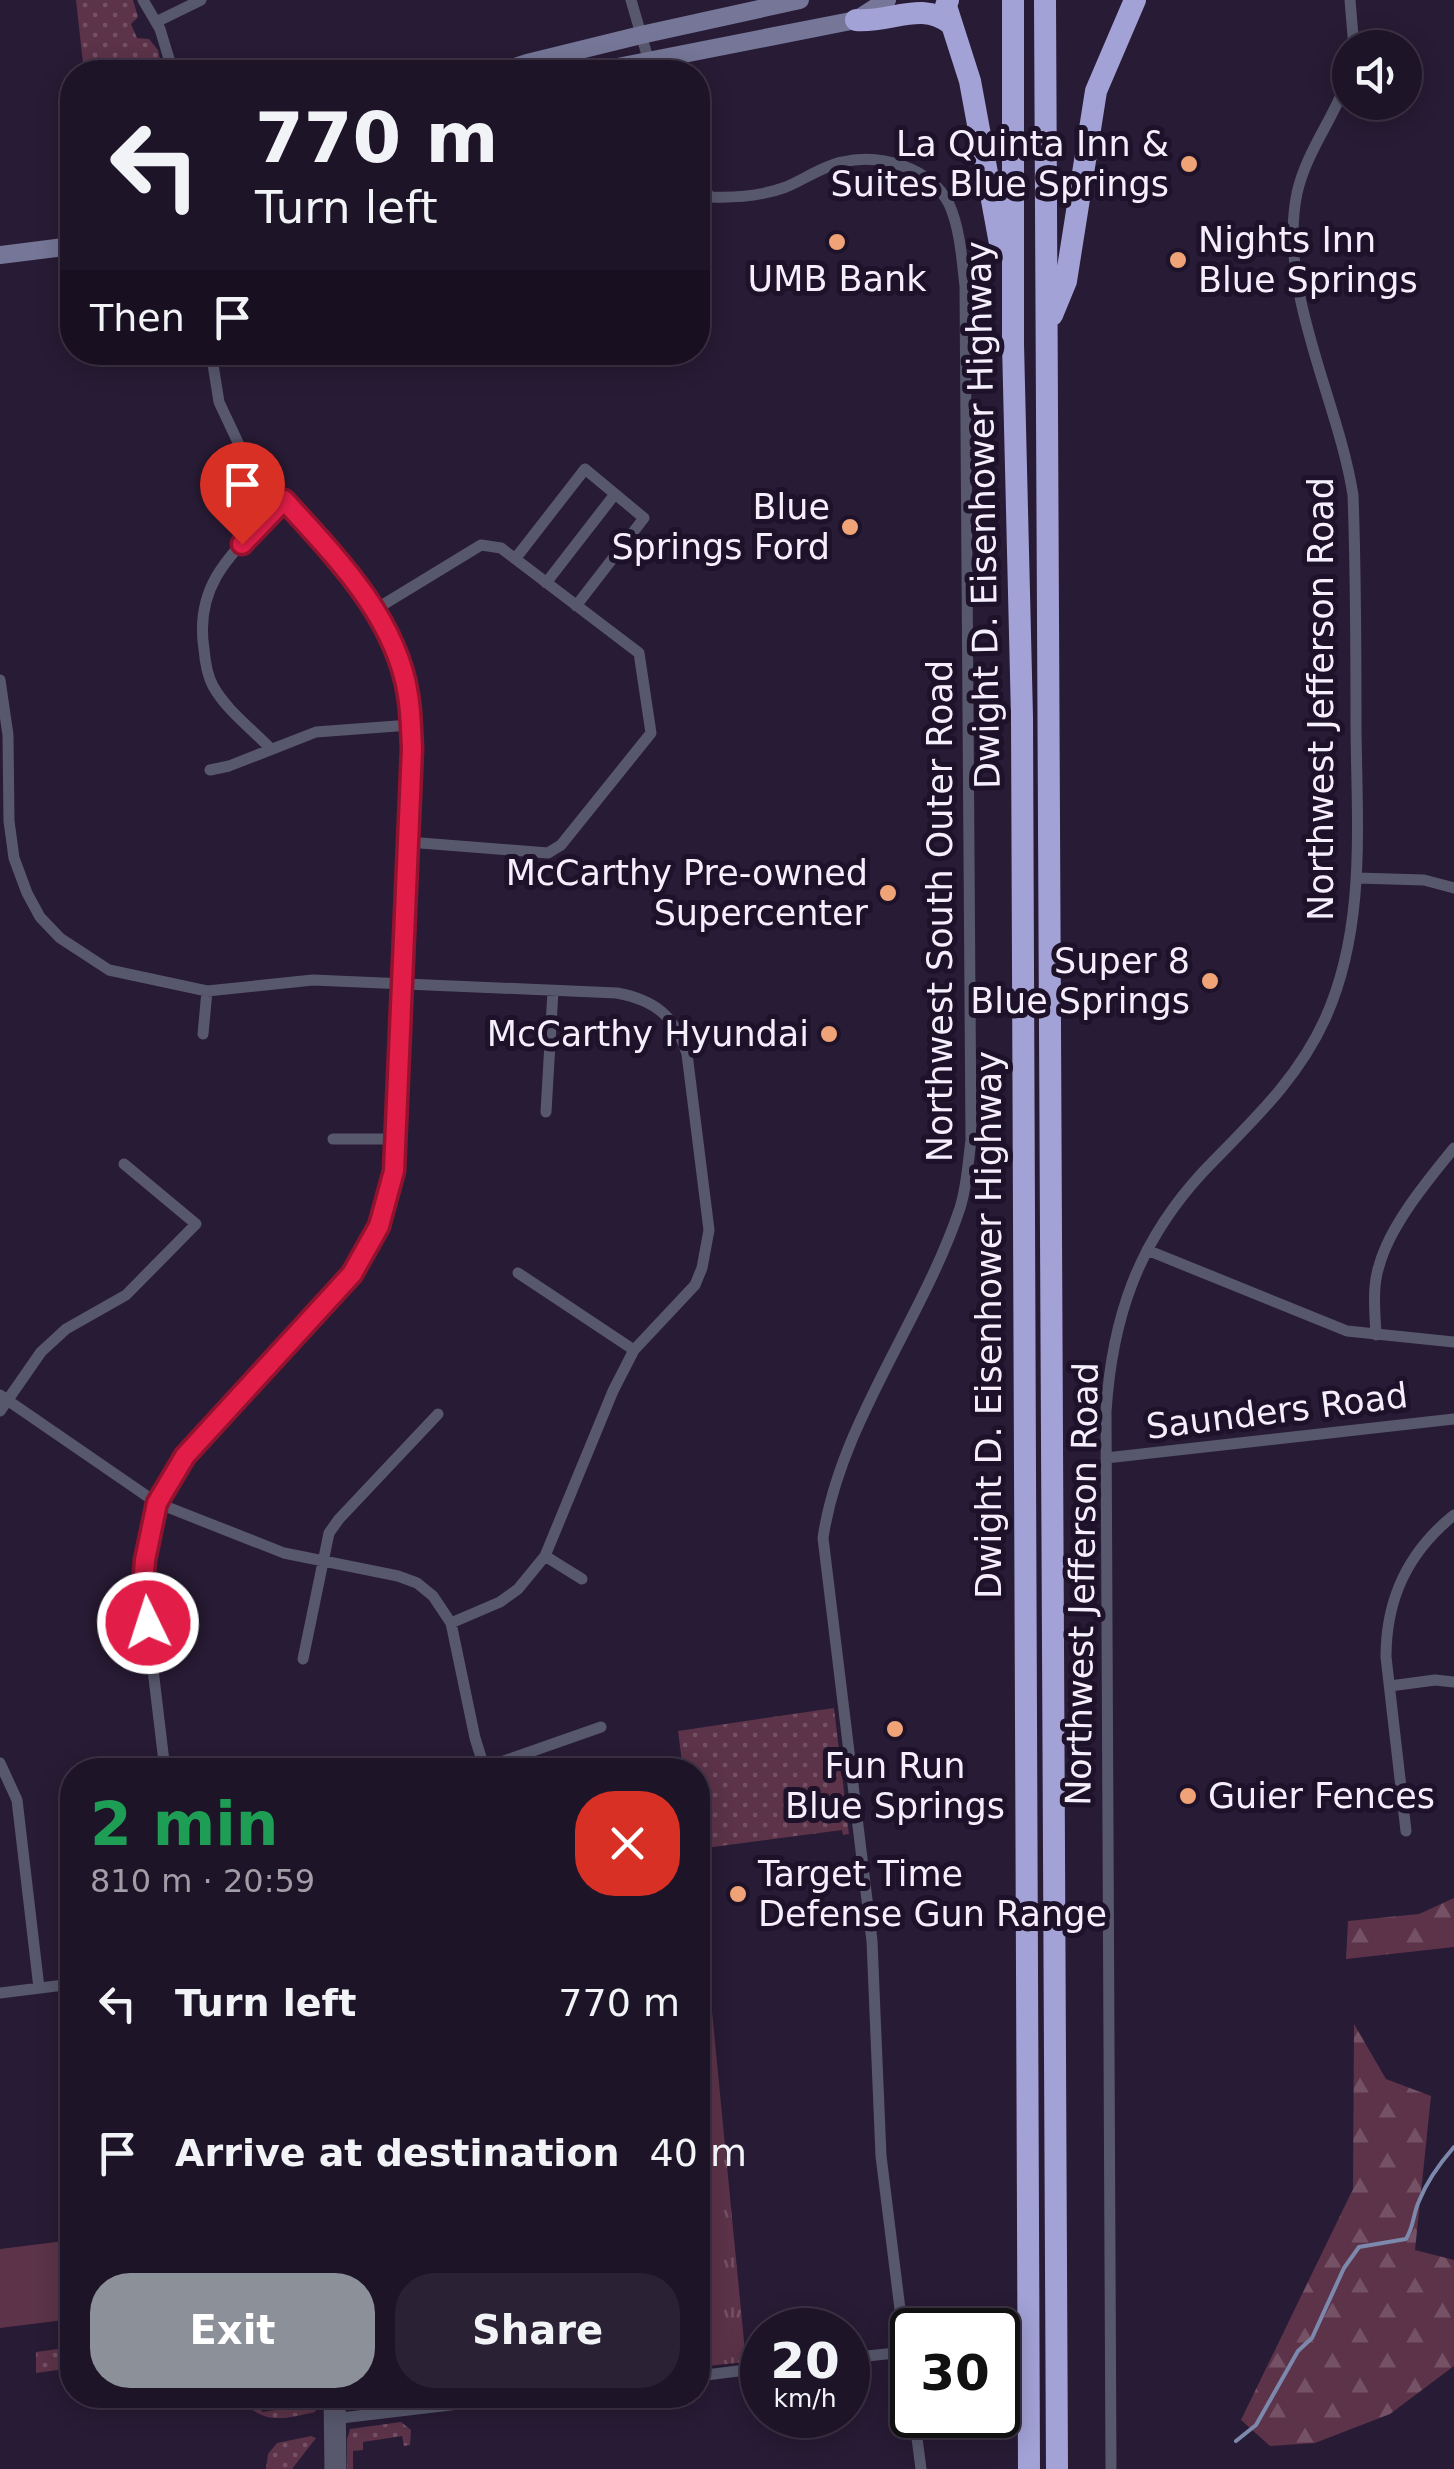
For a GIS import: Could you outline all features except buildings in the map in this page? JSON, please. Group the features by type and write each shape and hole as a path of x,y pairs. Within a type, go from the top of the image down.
{"highway":[{"path":"948,0 946,6 965,60 1000,234 1013,344"},
{"name":"Dwight D. Eisenhower Highway","path":"1013,0 1013,344 1022,737 1028,2469"},
{"name":"Dwight D. Eisenhower Highway","path":"1045,0 1057,2469"},
{"path":"1047,328 1066,281 1096,91 1135,0"},
{"path":"856,20 926,9 941,13 952,24"}],"main road":[{"path":"677,60 856,20 887,0"},
{"path":"539,60 791,2"},
{"path":"0,255 60,248"}],"street":[{"path":"143,0 170,60"},
{"path":"156,22 201,0"},
{"path":"631,0 648,60"},
{"path":"1350,0 1352,30"},
{"name":"Northwest Jefferson Road","path":"1110,2469 1106,1458 1109,1365 1118,1321 1147,1250 1181,1198 1264,1111 1313,1043 1338,986 1348,950 1357,878 1353,495 1341,433 1301,296 1294,223 1305,168 1332,117"},
{"name":"Northwest South Outer Road","path":"710,197 744,198 783,188 842,162 886,158 927,178 948,202 965,286 969,1157 962,1204 941,1259 836,1480 823,1538 872,1941 882,2156 900,2308"},
{"path":"164,1758 143,1586 157,1503 185,1456 339,1291 368,1250 388,1200 396,1139 408,842 410,724 400,663 376,609 242,451 219,402 213,365"},
{"path":"515,559 585,469 644,518 576,606"},
{"path":"546,583 615,494"},
{"path":"272,749 228,707 212,684 201,618 204,598 222,566 284,500"},
{"path":"376,609 481,545 500,548 638,654 651,733 560,845 548,852 408,842"},
{"path":"0,680 8,735 4,822 26,893 40,917 60,938 108,970 207,991 313,980 617,992 652,1002 673,1022 688,1054 708,1230 708,1248 695,1284 634,1350 613,1391 545,1556 509,1595 451,1623"},
{"path":"210,770 316,732 410,724"},
{"path":"1357,878 1424,880 1454,888"},
{"path":"203,1034 207,991"},
{"path":"546,1112 553,991"},
{"path":"333,1139 396,1139"},
{"path":"1376,1336 1378,1268 1386,1246 1454,1148"},
{"path":"124,1164 196,1224 126,1295 66,1329 41,1352 2,1402 157,1503 262,1546 417,1583 433,1596 451,1623 480,1758"},
{"path":"1147,1250 1346,1332 1454,1342"},
{"path":"518,1274 634,1350"},
{"path":"303,1659 329,1533 438,1414"},
{"name":"Saunders Road","path":"1106,1458 1454,1418"},
{"path":"1406,1831 1386,1632 1406,1568 1454,1515"},
{"path":"545,1556 582,1579"},
{"path":"1390,1686 1435,1680 1454,1682"},
{"path":"515,1758 602,1727"},
{"path":"0,1764 16,1800 39,1988"},
{"path":"0,1993 60,1985"},
{"path":"710,2374 740,2371"},
{"path":"329,2408 330,2469"},
{"path":"341,2408 341,2469"},
{"path":"341,2418 425,2408"},
{"path":"917,2438 921,2469"}],"green space":[{"path":"76,0 133,0 138,17 131,24 137,38 149,39 160,60 83,60"},
{"path":"834,1708 849,1834 843,1835 842,1830 710,1847 710,1758 681,1758 678,1731"},
{"path":"1454,1898 1454,1947 1346,1959 1348,1921 1419,1914"},
{"path":"710,1991 741,2308 740,2363 710,2366"},
{"path":"1354,2024 1386,2079 1431,2096 1415,2250 1454,2260 1454,2366 1390,2414 1315,2443 1270,2446 1241,2420 1353,2189"},
{"path":"60,2242 60,2320 0,2328 0,2249"},
{"path":"710,2245 714,2245 718,2284 710,2285"},
{"path":"60,2349 60,2370 36,2373 36,2352"},
{"path":"250,2408 261,2408 262,2412 316,2408 315,2412 282,2418 255,2411"},
{"path":"401,2422 411,2430 410,2445 404,2446 402,2436 363,2442 363,2450 353,2451 353,2469 347,2469 350,2429"},
{"path":"316,2438 292,2469 266,2469 268,2454 277,2443"}],"waterway":[{"path":"1236,2441 1256,2425 1298,2351 1312,2338 1344,2268 1359,2247 1406,2239 1426,2186 1454,2147"}],"place":[{"name":"La Quinta Inn & Suites Blue Springs","path":"1189,164"},
{"name":"UMB Bank","path":"837,242"},
{"name":"Nights Inn Blue Springs","path":"1178,260"},
{"name":"Blue Springs Ford","path":"850,527"},
{"name":"McCarthy Pre-owned Supercenter","path":"888,893"},
{"name":"Super 8 Blue Springs","path":"1210,981"},
{"name":"McCarthy Hyundai","path":"829,1034"},
{"name":"Fun Run Blue Springs","path":"895,1729"},
{"name":"Guier Fences","path":"1188,1796"},
{"name":"Target Time Defense Gun Range","path":"738,1894"}],"route":[{"path":"148,1623 143,1586 145,1560 157,1503 170,1478 185,1456 352,1274 379,1226 394,1171 412,749 408,694 400,663 376,609 284,500 242,544"}]}
